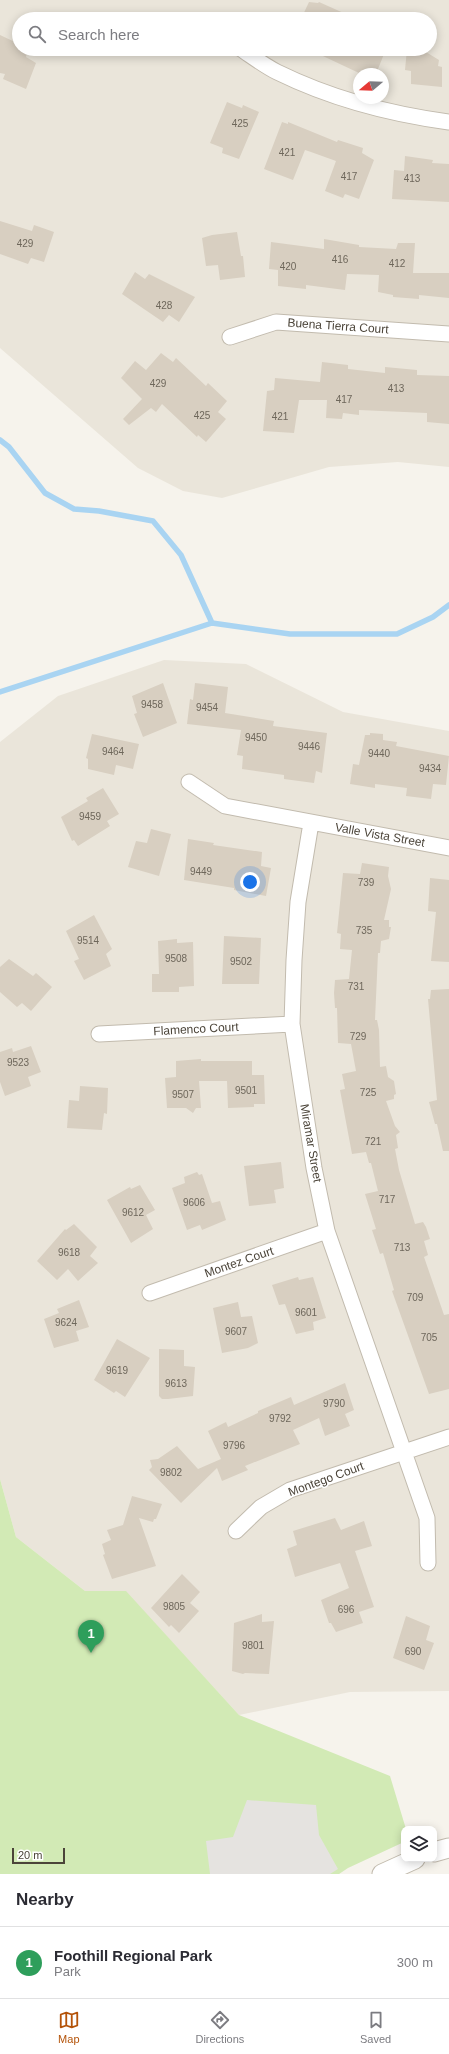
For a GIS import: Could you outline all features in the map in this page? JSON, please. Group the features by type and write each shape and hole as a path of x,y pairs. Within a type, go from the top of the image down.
{"street":[{"path":"252,56 276,71 339,98 405,116 449,122"},
{"name":"Buena Tierra Court","path":"230,337 276,322 449,334"},
{"name":"Valle Vista Street","path":"189,782 226,806 449,848"},
{"name":"Miramar Street","path":"311,823 298,902 292,1024 314,1168 327,1231 427,1518 428,1563"},
{"name":"Flamenco Court","path":"99,1034 292,1024"},
{"name":"Montez Court","path":"150,1293 327,1231"},
{"name":"Montego Court","path":"236,1531 261,1507 290,1490 449,1437"},
{"path":"437,1851 449,1848"},
{"path":"382,1874 408,1862"}],"shaded area":[{"path":"0,0 449,0 449,467 398,462 329,467 222,498 183,491 138,468 0,348"},
{"path":"164,660 246,664 343,712 449,731 449,1691 350,1692 239,1715 126,1592 85,1591 16,1537 0,1479 0,742 58,696"},
{"path":"247,1800 316,1805 319,1835 338,1869 330,1874 210,1874 206,1841 233,1837"}],"green space":[{"path":"0,1479 16,1537 85,1591 126,1591 239,1715 390,1776 405,1826 401,1826 401,1843 348,1868 339,1874 0,1874"}],"building":[{"path":"309,2 319,2 341,12 304,12"},
{"path":"0,35 12,41 12,56 26,56 36,63 26,89 3,79 5,74 0,73"},
{"path":"323,56 383,56 378,68 353,68 353,70"},
{"path":"406,56 432,56 439,60 438,66 442,67 442,87 411,84 411,71 405,70"},
{"path":"227,102 242,108 243,105 259,112 239,159 222,153 223,148 210,143"},
{"path":"282,122 288,124 288,122 337,142 338,140 363,148 362,153 374,160 359,199 345,194 343,198 325,191 336,161 305,150 293,180 264,169"},
{"path":"405,156 433,160 432,163 449,164 449,202 392,199 394,170 404,171"},
{"path":"0,221 32,231 34,225 54,232 44,262 31,258 28,264 0,254"},
{"path":"237,232 241,256 243,256 245,277 220,280 218,265 206,266 202,238 212,235"},
{"path":"324,239 359,245 359,247 396,249 398,243 415,243 413,273 449,273 449,298 419,295 419,299 393,297 393,295 378,292 379,275 347,274 345,290 306,285 306,289 278,286 278,270 269,269 271,242 324,249"},
{"path":"135,272 145,279 149,274 195,297 179,322 169,315 163,322 122,294"},
{"path":"161,353 173,362 176,358 206,386 208,383 227,401 218,412 226,419 206,442 198,435 197,437 162,404 156,412 151,408 129,425 123,419 142,399 121,378 135,361 146,370"},
{"path":"322,362 348,365 348,369 385,373 385,367 417,370 417,375 449,376 449,424 427,422 427,413 359,410 359,415 343,413 342,419 326,418 327,400 299,400 294,433 263,431 267,391 274,390 275,378 320,382"},
{"path":"163,683 177,723 143,737 134,714 137,713 132,696"},
{"path":"195,683 228,687 225,713 274,721 273,726 327,733 322,773 316,771 314,783 284,779 284,775 242,769 243,756 237,755 241,730 187,724 190,699 193,700"},
{"path":"370,733 383,734 383,740 397,742 396,746 449,756 446,785 433,784 431,799 406,796 407,788 375,784 375,788 350,784 353,764 359,765 365,735 370,735"},
{"path":"92,734 139,744 133,769 116,765 114,775 88,769 88,759 86,758"},
{"path":"103,788 119,814 107,821 110,826 78,846 74,840 72,841 61,817 88,801 86,798"},
{"path":"151,829 171,834 159,876 128,867 136,841 147,843"},
{"path":"188,839 214,843 213,845 262,852 261,866 271,868 266,896 234,890 234,888 184,880"},
{"path":"362,863 389,867 388,876 391,889 384,920 389,920 389,927 391,927 389,939 381,941 380,953 378,953 375,1020 377,1020 379,1030 380,1067 386,1066 388,1077 394,1081 396,1094 394,1095 394,1099 386,1101 395,1126 400,1132 396,1135 398,1148 395,1149 399,1170 415,1224 423,1222 426,1227 430,1239 424,1241 428,1255 424,1257 444,1315 449,1314 449,1389 429,1394 392,1291 394,1290 383,1253 380,1254 372,1230 376,1229 365,1194 378,1191 371,1163 369,1163 366,1152 352,1154 340,1090 345,1089 342,1074 356,1071 351,1044 338,1043 337,1008 335,1008 334,993 335,980 349,979 352,950 340,949 341,934 337,933 343,873 360,874"},
{"path":"430,878 449,880 449,962 431,961 436,912 428,911"},
{"path":"94,915 112,949 106,954 111,966 84,980 74,961 79,959 66,931"},
{"path":"224,936 261,938 259,984 222,984"},
{"path":"177,939 177,943 193,942 194,986 179,987 179,992 152,992 152,974 159,974 158,941"},
{"path":"9,959 33,976 36,973 52,987 31,1011 22,1003 17,1007 0,992 0,967"},
{"path":"449,989 449,1151 443,1151 437,1124 435,1124 429,1102 437,1100 428,999 430,999 431,990"},
{"path":"31,1046 41,1072 28,1077 31,1086 5,1096 0,1082 0,1052 12,1048 13,1052"},
{"path":"201,1059 201,1061 252,1061 252,1075 264,1075 265,1104 254,1104 254,1107 228,1108 227,1081 199,1081 201,1108 196,1108 193,1113 186,1108 167,1108 165,1078 176,1077 176,1061"},
{"path":"80,1086 108,1088 107,1114 104,1113 102,1130 67,1128 69,1100 79,1101"},
{"path":"281,1162 284,1188 274,1190 276,1203 249,1206 244,1166"},
{"path":"197,1172 199,1175 202,1174 212,1203 220,1201 226,1220 202,1230 200,1225 187,1230 172,1188 185,1183 184,1177"},
{"path":"140,1185 155,1210 146,1215 153,1229 131,1243 107,1200 130,1187 131,1189"},
{"path":"74,1224 97,1247 90,1256 98,1263 78,1281 68,1269 57,1280 37,1261 65,1229 66,1230"},
{"path":"298,1277 299,1280 313,1277 326,1318 313,1322 314,1330 296,1334 285,1304 279,1305 272,1285"},
{"path":"79,1300 89,1327 76,1331 79,1341 54,1348 44,1319 59,1313 57,1309"},
{"path":"238,1302 241,1317 252,1316 258,1343 248,1348 222,1353 213,1308"},
{"path":"117,1339 150,1358 125,1397 116,1391 114,1393 94,1380"},
{"path":"159,1349 184,1350 184,1366 195,1367 193,1396 162,1399 159,1396"},
{"path":"345,1383 354,1410 345,1414 350,1426 325,1436 319,1418 293,1430 300,1444 245,1466 248,1470 222,1481 217,1468 181,1503 149,1470 152,1467 150,1460 158,1459 177,1446 198,1469 221,1459 208,1431 226,1422 228,1427 258,1413 258,1411 291,1397 294,1405"},
{"path":"132,1496 162,1504 156,1519 154,1519 153,1522 139,1518 156,1566 112,1579 103,1555 105,1554 102,1544 111,1540 107,1530 123,1525"},
{"path":"335,1518 341,1530 364,1521 372,1546 355,1551 374,1607 359,1612 363,1623 336,1632 331,1623 329,1623 321,1600 349,1588 340,1563 295,1577 287,1549 297,1545 293,1531"},
{"path":"182,1574 200,1592 190,1603 199,1611 179,1633 171,1625 169,1627 151,1608"},
{"path":"262,1614 262,1622 274,1621 269,1674 243,1674 232,1671 234,1623"},
{"path":"406,1616 430,1626 426,1640 434,1643 424,1670 393,1658"}],"waterway":[{"path":"0,440 9,447 45,493 74,509 99,511 153,521 181,555 212,623"},
{"path":"0,692 212,623 290,634 397,634 433,617 449,605"}],"place":[{"name":"Foothill Regional Park","path":"91,1653"}]}
